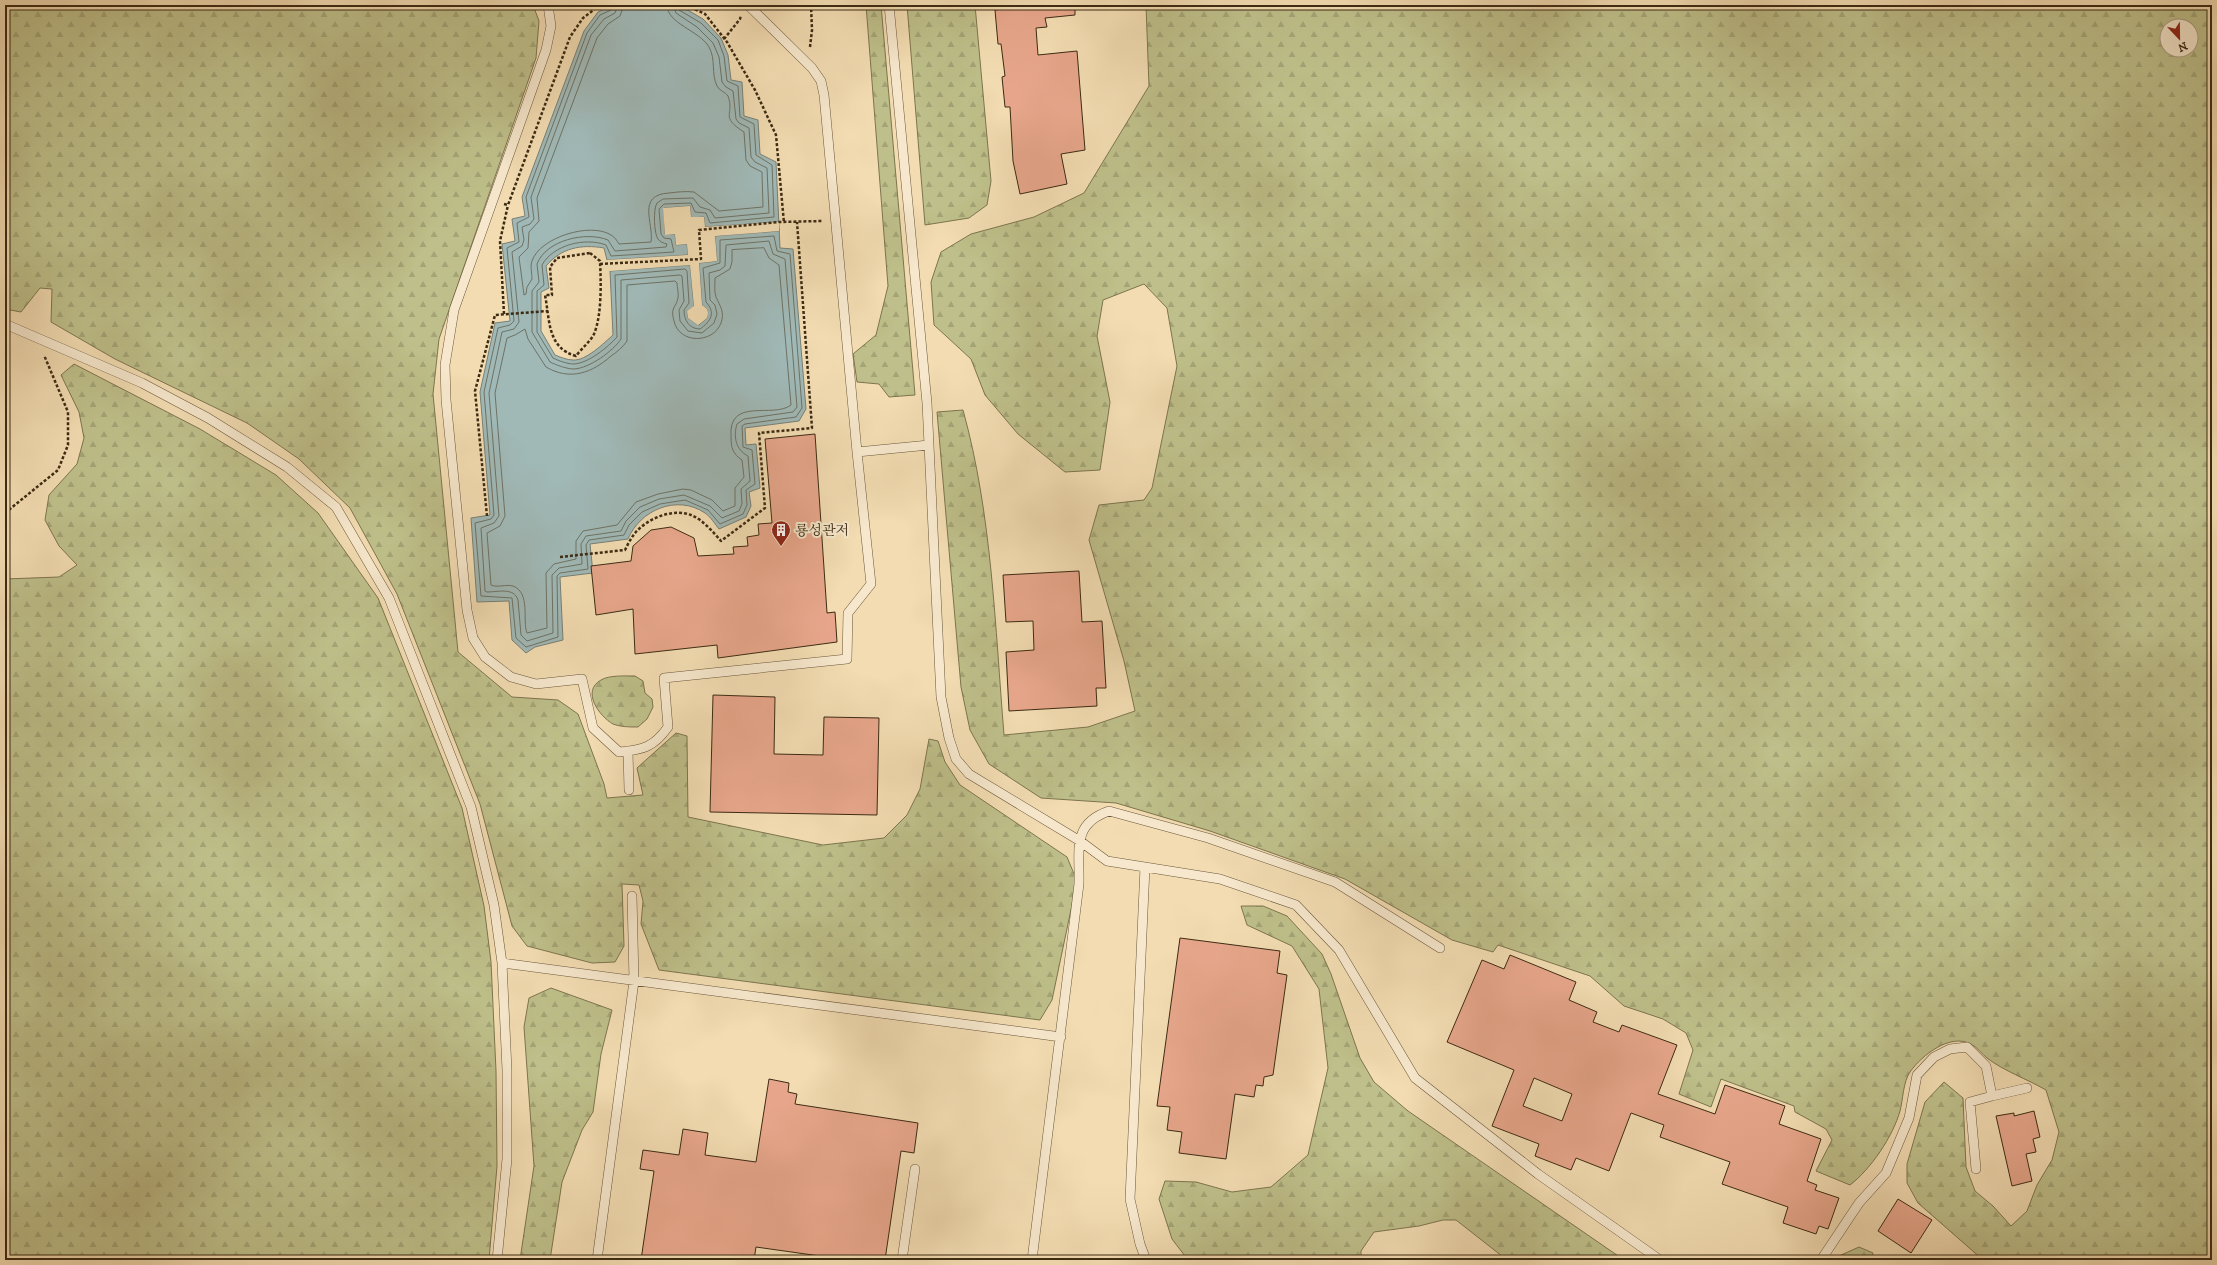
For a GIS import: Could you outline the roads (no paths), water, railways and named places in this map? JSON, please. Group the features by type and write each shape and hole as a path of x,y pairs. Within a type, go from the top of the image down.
{"lane":[{"path":"548,5 551,26 546,50 454,310 445,365 446,400 466,602 473,638 485,657 511,677 536,684 582,680 593,728 619,752 643,750 660,739 668,727 664,678 847,659 848,613 871,584 857,452 824,95 821,81 807,64 748,5"},
{"path":"889,5 929,445 941,697 949,738 956,759 969,774 992,790 1080,841 1108,861 1220,879 1296,905 1339,950 1415,1078 1538,1174 1660,1260"},
{"path":"5,324 35,335 142,383 208,418 287,467 336,507 388,598 471,807 494,905 502,963 507,1070 507,1159 497,1260"},
{"path":"857,452 929,445"},
{"path":"628,751 629,790"},
{"path":"1032,1260 1079,884 1080,841 1084,827 1096,816 1108,811 1208,838 1335,882 1440,948"},
{"path":"1145,867 1130,1199 1140,1244 1146,1260"},
{"path":"597,1260 634,982 632,896"},
{"path":"502,963 634,982 1061,1037"},
{"path":"1821,1260 1859,1203 1886,1173 1909,1118 1917,1075 1934,1057 1950,1049 1967,1047 1986,1066 1992,1096"},
{"path":"1976,1169 1970,1102 2027,1088"},
{"path":"902,1260 915,1169"}],"water":[{"path":"612,5 679,5 703,19 721,38 728,55 731,80 742,82 744,116 758,120 760,154 776,162 780,248 793,249 806,409 799,421 745,428 746,445 756,444 760,488 749,492 751,506 746,517 719,529 707,514 694,507 671,505 650,513 641,520 628,539 590,544 593,573 560,577 563,640 535,647 526,653 512,640 509,601 477,602 471,518 490,515 480,392 495,323 510,321 502,244 515,241 512,219 525,216 522,197 584,31 598,12","holes":["690,206 691,218 704,217 705,227 778,222 779,231 715,236 717,261 699,263 702,305 707,309 707,318 699,325 688,318 687,311 694,307 690,265 610,271 613,335 589,355 578,360 568,360 555,355 541,331 541,292 549,288 546,266 558,255 565,251 579,247 604,248 607,260 688,255 687,244 676,245 675,234 665,234 664,208"]}],"place":[{"name":"룡성관저","path":"781,547"}]}
